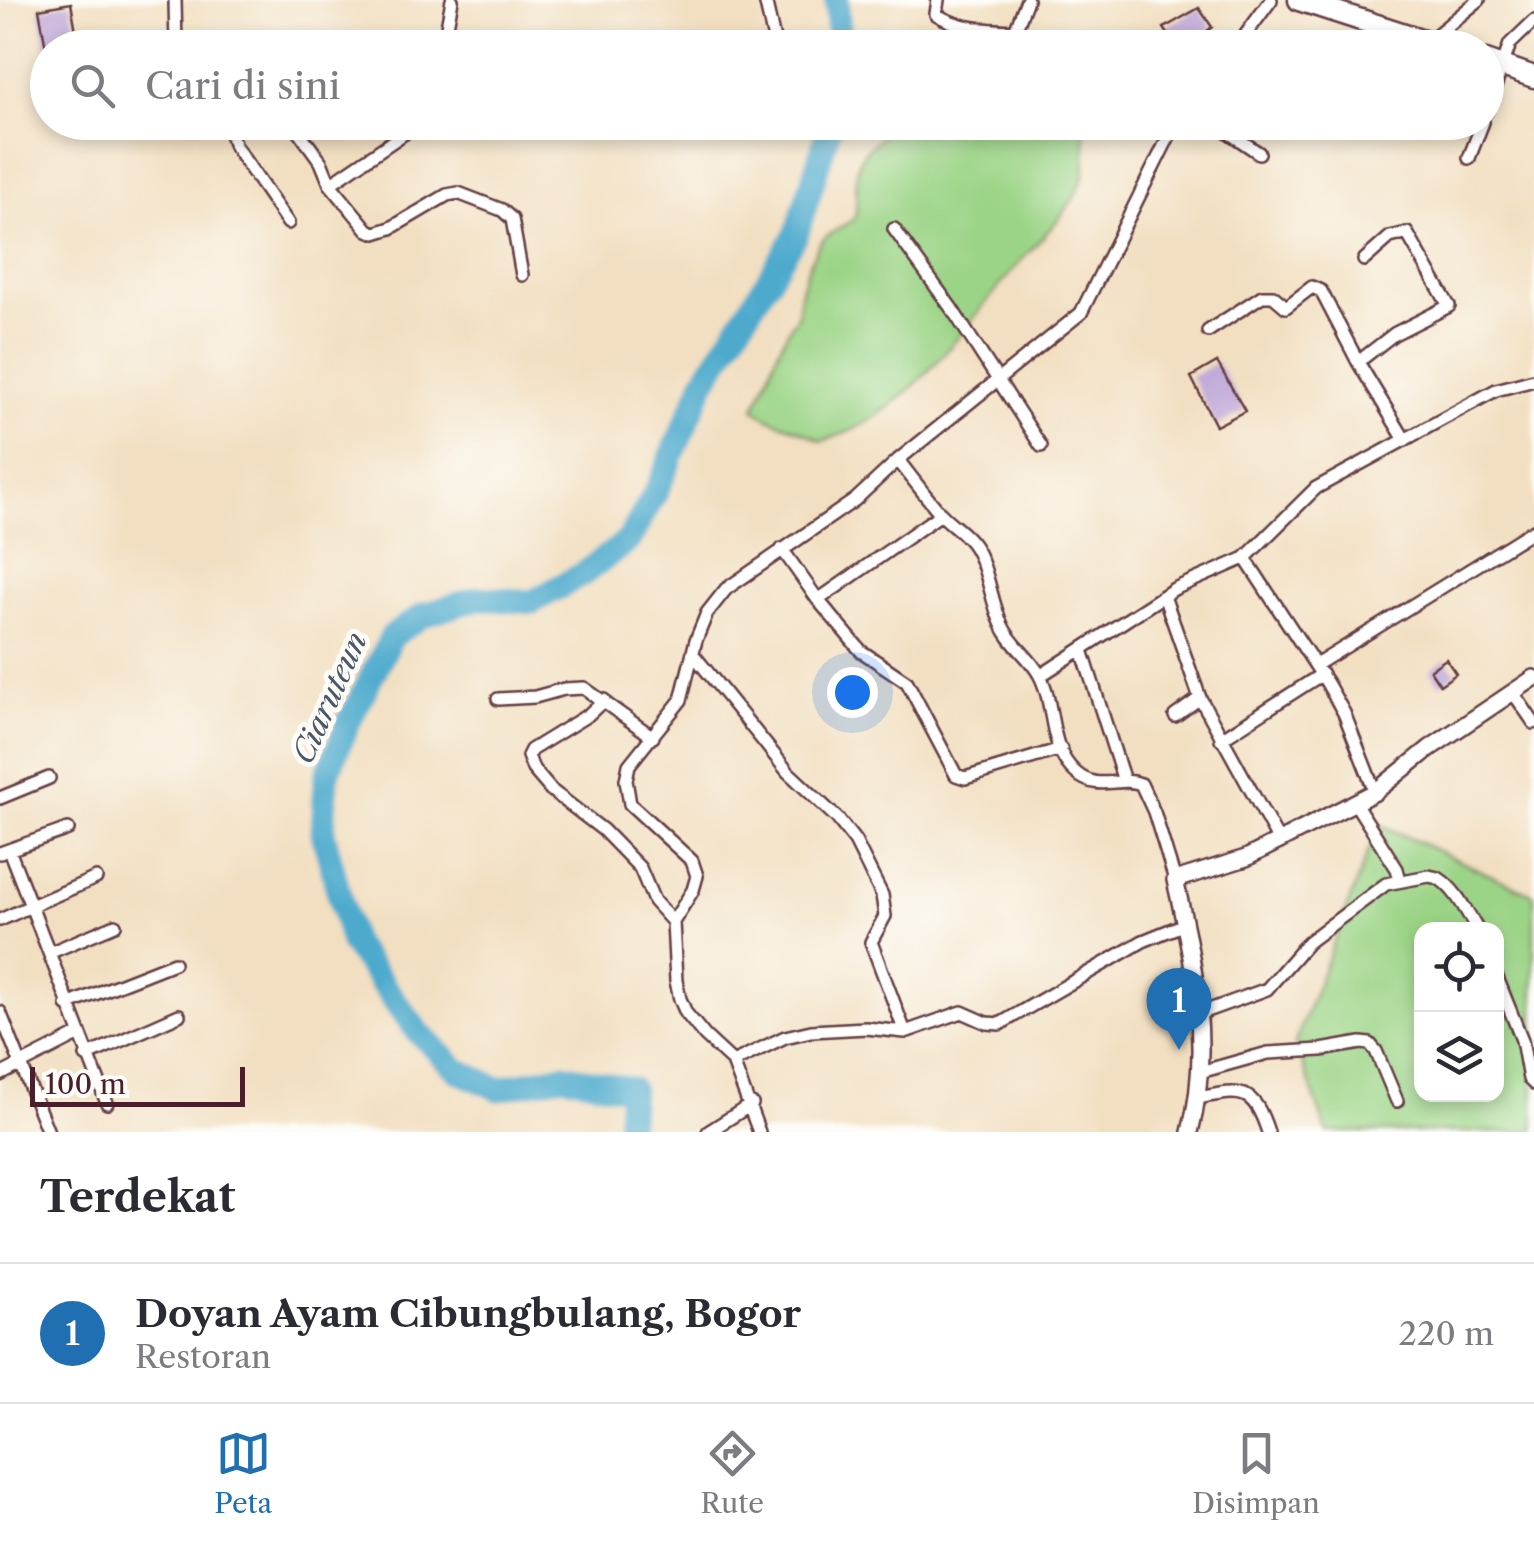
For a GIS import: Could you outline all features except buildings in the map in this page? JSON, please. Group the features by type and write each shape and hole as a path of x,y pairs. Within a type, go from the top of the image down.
{"highway":[{"path":"1299,0 1394,30"},
{"path":"1504,66 1534,77"}],"street":[{"path":"174,0 175,30"},
{"path":"446,30 452,0"},
{"path":"765,0 774,30"},
{"path":"938,0 936,14 950,22 991,30"},
{"path":"1015,30 1026,0"},
{"path":"1249,30 1271,0"},
{"path":"1452,30 1479,0"},
{"path":"1504,52 1534,22"},
{"path":"233,140 288,223"},
{"path":"305,140 321,162 330,184 368,230 376,233 458,193 502,210 512,219 522,274"},
{"path":"330,184 395,140"},
{"path":"759,1132 752,1104 733,1062 686,1013 676,981 672,922 698,876 695,867 636,812 626,792 629,765 681,700 707,613 726,589 855,500 898,460 1081,313 1167,140"},
{"path":"1240,140 1259,153"},
{"path":"1469,158 1476,140"},
{"path":"894,228 1041,446"},
{"path":"1358,362 1394,334 1449,306 1407,233 1390,237 1364,260"},
{"path":"1208,331 1262,296 1273,296 1286,306 1312,288 1321,291 1405,440"},
{"path":"1040,676 1164,596 1246,558 1316,488 1496,390 1534,380"},
{"path":"898,460 942,514 972,543 986,569 989,592 1003,630 1040,676 1050,722 1067,764 1083,779 1098,784 1135,781 1144,790 1185,924 1198,1014 1200,1072 1190,1132"},
{"path":"818,600 942,514"},
{"path":"1221,739 1534,530"},
{"path":"782,549 861,651 907,682 956,775 965,778 1061,749"},
{"path":"1246,558 1344,714 1374,792"},
{"path":"1164,596 1200,698 1280,843"},
{"path":"1082,650 1124,781"},
{"path":"693,654 788,772 855,840 882,895 885,916 871,942 904,1032"},
{"path":"1174,880 1246,858 1374,792 1430,748 1534,678"},
{"path":"498,699 534,698 584,688 652,737"},
{"path":"1512,691 1534,723"},
{"path":"1175,716 1200,698"},
{"path":"604,700 531,750 528,756 533,769 552,790 603,830 640,868 654,902 672,922"},
{"path":"0,798 49,778"},
{"path":"1355,802 1400,880"},
{"path":"68,829 4,852 31,906 106,1103"},
{"path":"1198,1014 1267,989 1308,942 1386,884 1429,876 1448,884 1472,922"},
{"path":"0,920 96,878"},
{"path":"733,1062 785,1037 811,1031 866,1028 904,1032 962,1012 987,1024 1000,1024 1143,941 1185,924"},
{"path":"49,953 115,925"},
{"path":"66,1004 174,962"},
{"path":"1504,995 1534,1084"},
{"path":"0,1012 48,1132"},
{"path":"86,1056 179,1015"},
{"path":"0,1076 78,1036"},
{"path":"1200,1072 1268,1053 1321,1050 1361,1042 1376,1051 1397,1101"},
{"path":"1198,1098 1235,1091 1246,1094 1257,1106 1268,1132"},
{"path":"708,1132 752,1104"}],"green space":[{"path":"877,140 1085,140 1086,157 1083,177 1063,213 935,364 882,412 852,430 821,441 754,409 798,315 802,286 815,251 826,237 855,218 857,173 866,150"},
{"path":"1379,824 1534,895 1534,1132 1327,1132 1295,1043"}],"waterway":[{"name":"Ciaruteun","path":"837,0 838,30"},
{"name":"Ciaruteun","path":"628,1132 631,1089 563,1075 499,1089 457,1070 418,1032 352,943 323,833 326,777 392,636 423,615 479,598 532,602 583,574 628,541 656,492 705,380 796,235 825,140"}],"place":[{"name":"Doyan Ayam Cibungbulang, Bogor","path":"1179,1050"}]}
